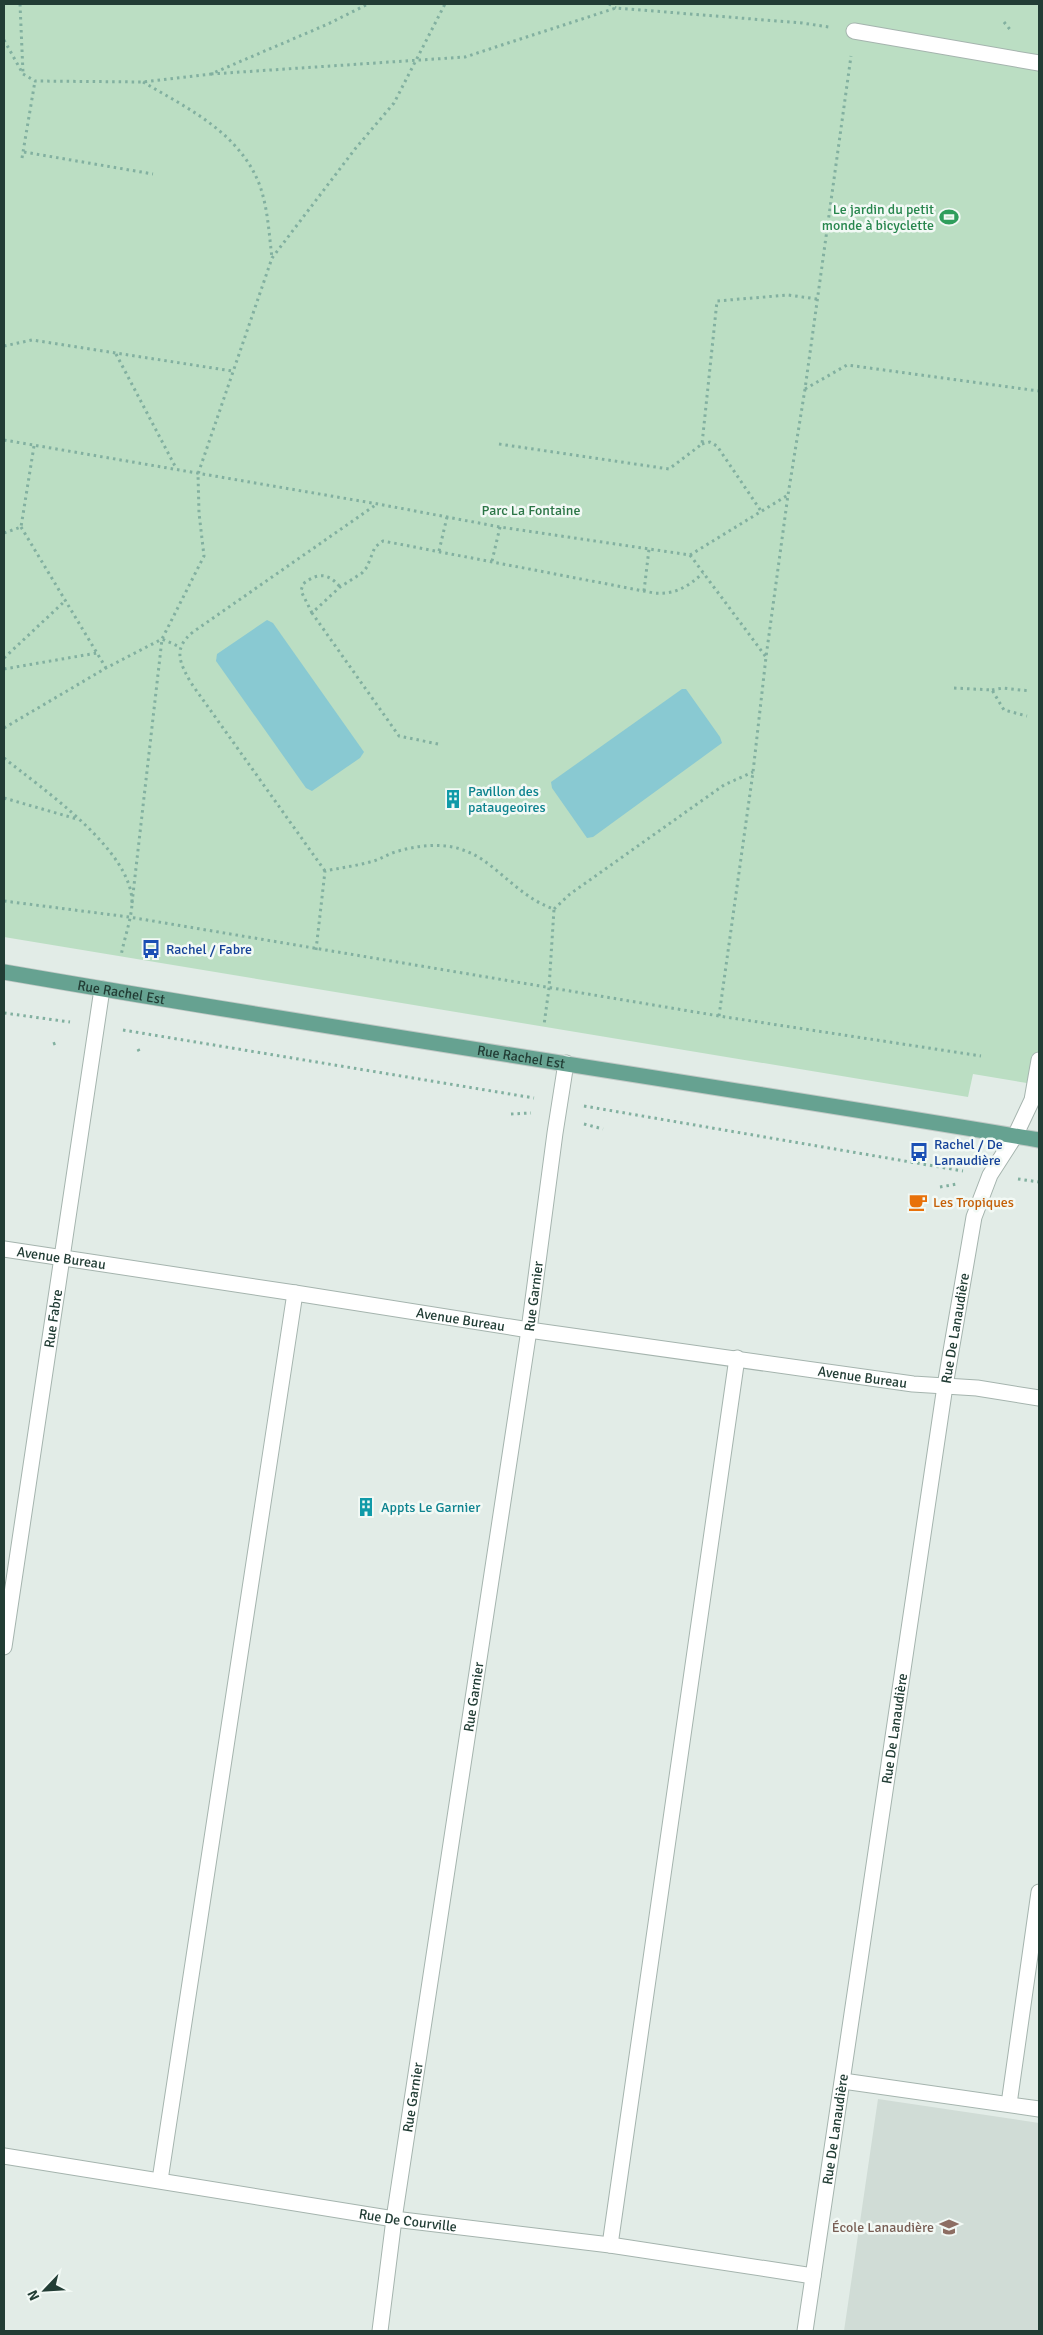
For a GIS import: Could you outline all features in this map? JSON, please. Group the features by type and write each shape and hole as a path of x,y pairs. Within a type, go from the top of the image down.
{"main road":[{"name":"Rue Rachel Est","path":"4,972 1039,1140"}],"street":[{"path":"854,32 1039,63"},
{"name":"Rue Fabre","path":"4,1647 102,989"},
{"name":"Rue De Lanaudière","path":"805,2331 944,1386 974,1217 990,1175 1015,1136 1032,1100 1039,1060"},
{"name":"Rue Garnier","path":"380,2331 394,2219 529,1330 566,1063"},
{"name":"Avenue Bureau","path":"4,1249 529,1330 913,1384 977,1388 1039,1398"},
{"path":"160,2180 295,1293"},
{"path":"610,2245 737,1358"},
{"path":"1009,2104 1039,1892"},
{"path":"843,2081 1039,2109"},
{"name":"Rue De Courville","path":"4,2156 394,2219 610,2245 813,2276"}],"path":[{"path":"20,4 23,74"},
{"path":"211,74 320,28 368,4"},
{"path":"121,956 132,903 162,639 204,556 199,512 198,474 232,371 272,258 355,149 394,103 445,4"},
{"path":"609,4 616,8"},
{"path":"4,40 23,74 35,81 142,82 211,74 418,58 465,57 616,8 802,23 854,32 805,389 788,495 766,657 753,772 719,1016"},
{"path":"22,158 35,81"},
{"path":"142,82 222,131 238,148 260,186 265,204 272,258"},
{"path":"24,152 153,174"},
{"path":"702,444 717,301 788,295 817,299"},
{"path":"4,346 32,340 232,371"},
{"path":"116,354 176,469"},
{"path":"805,389 847,365 1039,390"},
{"path":"4,440 378,504 500,527 690,555 788,495"},
{"path":"499,444 669,469 702,444 710,442 718,446 761,511"},
{"path":"34,446 21,527 106,668"},
{"path":"316,950 325,871 191,683 182,666 179,655 180,647 185,638 193,632 378,504"},
{"path":"438,551 447,517"},
{"path":"4,533 21,527"},
{"path":"492,560 500,527"},
{"path":"312,613 340,587 368,567 375,547 383,541 666,594 676,591 703,573"},
{"path":"644,591 649,549"},
{"path":"690,555 766,657"},
{"path":"340,587 334,579 326,575 318,575 303,584 301,591 312,613 398,736 438,744"},
{"path":"4,658 66,600"},
{"path":"162,639 180,647"},
{"path":"4,728 106,668 162,639"},
{"path":"4,669 96,653"},
{"path":"954,688 992,690 1003,688 1030,691"},
{"path":"992,690 1004,710 1027,716"},
{"path":"4,758 80,820 115,857 128,884 132,903"},
{"path":"544,1025 549,988 554,909 570,894 724,785 753,772"},
{"path":"4,798 80,820"},
{"path":"325,871 372,862 394,852 439,844 461,848 482,859 542,905 554,909"},
{"path":"4,901 129,918 719,1016 981,1056"},
{"path":"4,1012 560,1102 990,1175"},
{"path":"53,1044 59,1042"},
{"path":"138,1049 140,1054"},
{"path":"511,1114 534,1113"},
{"path":"579,1123 602,1129"},
{"path":"940,1187 958,1184"}],"shaded area":[{"name":"École Lanaudière","path":"878,2099 1039,2123 1039,2331 844,2331"}],"green space":[{"name":"Parc La Fontaine","path":"4,4 1039,4 1039,1085 973,1074 968,1097 4,937"}],"water":[{"path":"267,620 273,623 364,752 360,758 312,791 306,788 216,661 217,654"},
{"path":"682,689 686,689 720,737 722,743 593,837 587,838 552,788 551,782"}],"place":[{"name":"Le jardin du petit monde à bicyclette","path":"949,217"},
{"name":"Pavillon des pataugeoires","path":"453,799"},
{"name":"Rachel / Fabre","path":"151,949"},
{"name":"Rachel / De Lanaudière","path":"919,1152"},
{"name":"Les Tropiques","path":"918,1202"},
{"name":"Appts Le Garnier","path":"366,1507"},
{"name":"École Lanaudière","path":"949,2227"}]}
